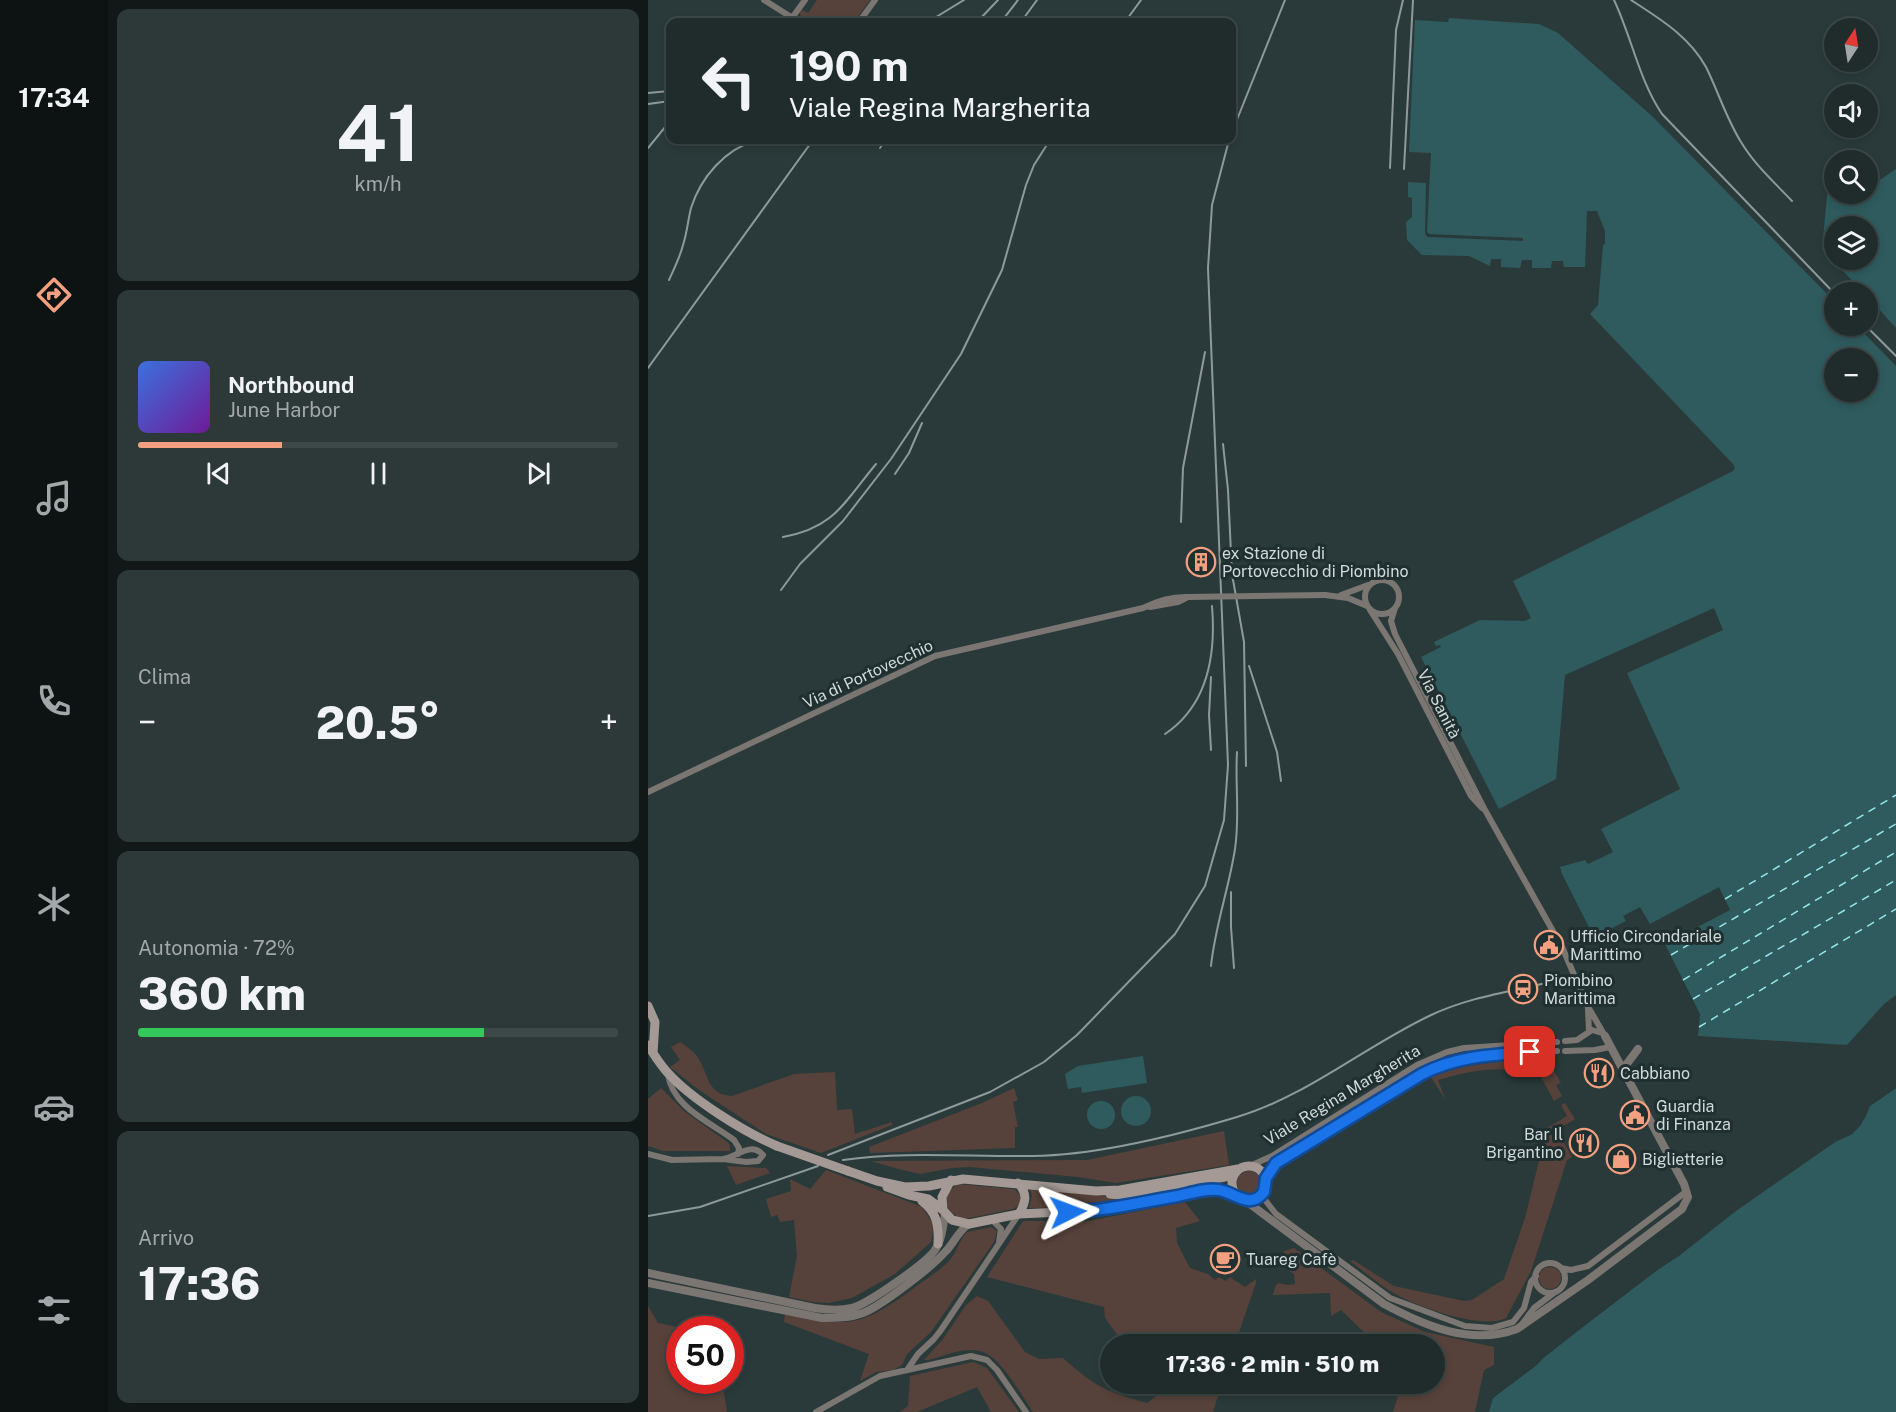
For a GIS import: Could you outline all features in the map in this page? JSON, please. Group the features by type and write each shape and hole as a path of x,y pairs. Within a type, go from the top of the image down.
{"main road":[{"path":"649,1011 655,1022 650,1051 668,1074 703,1102 752,1134 777,1146 877,1181 913,1187 929,1186 951,1180 975,1179 1096,1191 1120,1190 1236,1172 1250,1166 1262,1172 1266,1178 1266,1187 1262,1196 1246,1201 1235,1194 1212,1190 1104,1210 1019,1215 969,1224 957,1222 928,1199 892,1190 877,1181"},
{"path":"1235,1194 1232,1185 1236,1172"},
{"path":"944,1212 942,1197 951,1180"},
{"path":"1018,1183 1026,1194 1025,1205 1019,1215"},
{"path":"909,1195 924,1202 933,1212 938,1225 938,1244"}],"street":[{"path":"764,0 792,18 805,0"},
{"path":"862,18 875,0"},
{"name":"Via Sanità","path":"1369,585 1381,580 1393,584 1399,596 1391,621 1395,634 1485,810 1563,949 1587,1005"},
{"path":"1369,585 1365,593 1369,608 1383,614 1395,608"},
{"name":"Via di Portovecchio","path":"1337,596 1369,585"},
{"name":"Via di Portovecchio","path":"648,792 935,656 1146,607 1170,604 1189,597 1325,595 1357,601 1369,608"},
{"name":"Via Sanità","path":"1369,608 1390,641 1471,796 1485,810"},
{"path":"1587,1005 1589,1031"},
{"path":"1554,1294 1682,1209 1687,1201 1687,1191 1587,1005"},
{"path":"1565,1041 1582,1037 1589,1031 1595,1030 1605,1036"},
{"path":"1582,1037 1583,1045 1587,1050"},
{"name":"Viale Regina Margherita","path":"1250,1166 1272,1156 1416,1065 1430,1059 1464,1048 1557,1042"},
{"path":"1565,1051 1610,1047"},
{"path":"1624,1074 1626,1065 1638,1049"},
{"name":"Viale Regina Margherita","path":"1266,1178 1276,1163 1282,1159 1436,1066 1466,1057 1557,1051"},
{"path":"668,1074 669,1085 679,1100 734,1140 739,1148 738,1155"},
{"path":"648,1154 672,1160 752,1162 763,1157 761,1152 753,1148 723,1160"},
{"path":"1262,1196 1276,1214 1390,1298 1465,1326 1492,1328 1513,1322 1524,1308 1531,1282 1537,1271 1544,1265 1553,1263 1571,1270 1588,1266 1687,1191"},
{"path":"1246,1201 1397,1311 1430,1325 1468,1336 1500,1335 1517,1329 1554,1294 1565,1280 1565,1274 1561,1268"},
{"path":"648,1273 815,1308 837,1310 852,1308 874,1298 934,1251 938,1244 944,1212"},
{"path":"907,1370 918,1354 934,1339 1019,1215"},
{"path":"992,1220 1001,1228 999,1243"},
{"path":"648,1283 822,1318 849,1317 864,1313 888,1298 929,1267 946,1252 962,1229 969,1224"},
{"path":"1536,1276 1537,1285 1554,1294"},
{"path":"727,1300 729,1290"},
{"path":"816,1412 880,1376 971,1356 982,1358 998,1370 1026,1412"}],"shaded area":[{"path":"817,0 870,0 857,18 801,18 802,10 808,13"},
{"path":"680,1042 696,1055 712,1087 723,1095 732,1096 794,1074 835,1072 837,1110 852,1109 855,1134 892,1122 892,1125 821,1153 766,1134 699,1090 670,1067 680,1060 671,1047"},
{"path":"1548,1060 1561,1083 1556,1085 1562,1096 1554,1101 1541,1077 1516,1070 1476,1071 1438,1080 1445,1099 1431,1077 1475,1065"},
{"path":"661,1088 684,1111 727,1142 730,1145 730,1151 663,1151 648,1146 648,1099"},
{"path":"1014,1088 1018,1100 1013,1102 1018,1127 1015,1127 1015,1148 870,1153 869,1147 982,1103"},
{"path":"1565,1103 1575,1119 1557,1130 1572,1157 1567,1160 1531,1271 1506,1318 1496,1321 1468,1319 1422,1306 1380,1284 1350,1261 1353,1260 1394,1286 1464,1301 1472,1300 1504,1279 1525,1218 1547,1128 1567,1116 1561,1105"},
{"path":"1224,1131 1229,1165 1116,1183 1078,1177 970,1167 920,1174 871,1161 1087,1160"},
{"path":"727,1166 766,1168 770,1173 736,1185"},
{"path":"826,1170 922,1207 934,1225 931,1242 895,1274 852,1298 829,1303 789,1297 797,1256 794,1220 780,1222 777,1215 771,1217 766,1199 791,1191 790,1179 810,1189"},
{"path":"1249,1171 1254,1172 1260,1178 1260,1188 1254,1194 1249,1195 1244,1194 1238,1188 1237,1183 1238,1178 1244,1172"},
{"path":"1221,1182 1221,1185 1094,1207 1029,1208 1032,1196 1030,1188 1129,1199"},
{"path":"958,1184 1014,1189 1020,1195 1020,1204 1013,1209 965,1219 958,1217 949,1209 947,1199 952,1188"},
{"path":"1185,1202 1200,1221 1176,1228 1177,1243 1190,1268 1208,1274 1215,1280 1219,1277 1226,1281 1230,1277 1245,1287 1256,1279 1238,1334 1117,1334 1105,1318 1104,1307 987,1277 1023,1221 1088,1221"},
{"path":"991,1227 997,1231 994,1242 931,1332 907,1354 902,1365 893,1370 876,1372 860,1381 869,1354 784,1322 785,1314 838,1322 864,1318 910,1291 945,1264 952,1257 967,1232"},
{"path":"1294,1248 1381,1312 1434,1334 1366,1334 1341,1310 1331,1316 1330,1293 1273,1295 1278,1283 1295,1284 1294,1274 1283,1262 1284,1251"},
{"path":"1550,1267 1558,1270 1561,1278 1558,1286 1550,1289 1542,1286 1539,1278 1542,1270"},
{"path":"977,1296 988,1301 1025,1352 1039,1359 1063,1358 1100,1386 1100,1394 1119,1394 1147,1403 1159,1394 1219,1394 1213,1412 1033,1412 1003,1368 988,1354 967,1350 924,1360 943,1339 966,1305"},
{"path":"648,1306 658,1323 666,1325 666,1394 724,1394 727,1412 648,1412"},
{"path":"1445,1336 1494,1347 1494,1365 1484,1370 1475,1412 1393,1412 1399,1394 1445,1394"},
{"path":"973,1362 987,1368 1019,1412 991,1412 977,1387 917,1412 900,1412 908,1406 910,1376"}],"water":[{"path":"1449,18 1539,24 1558,33 1653,117 1824,291 1824,336 1867,336 1896,366 1896,995 1884,1004 1847,1045 1698,1036 1700,1014 1665,944 1730,910 1719,887 1650,924 1640,907 1623,916 1626,921 1594,937 1562,874 1560,867 1585,860 1588,864 1613,852 1601,829 1680,789 1627,673 1723,630 1714,608 1565,675 1556,779 1499,809 1421,657 1441,647 1436,646 1434,642 1480,620 1525,621 1531,618 1513,581 1735,468 1590,314 1598,305 1603,245 1605,244 1605,231 1597,211 1587,211 1585,267 1564,267 1563,261 1552,261 1551,268 1532,268 1532,260 1522,260 1520,268 1501,267 1501,259 1491,259 1490,266 1469,256 1422,255 1407,240 1406,222 1412,217 1412,198 1408,197 1408,182 1426,183 1425,233 1427,237 1523,241 1523,238 1429,234 1427,232 1431,153 1409,152 1415,20 1448,22"},
{"path":"1896,169 1896,328 1878,308 1878,282 1853,282 1842,270 1878,270 1878,216 1825,216 1826,204 1878,204 1878,181"},
{"path":"1824,228 1824,251 1822,249"},
{"path":"1143,1056 1147,1083 1082,1093 1081,1087 1068,1089 1065,1074 1078,1066"},
{"path":"1896,1088 1896,1412 1489,1412 1493,1398 1537,1365 1545,1356 1736,1210 1835,1142 1852,1134 1865,1118 1870,1106"},
{"path":"1136,1096 1142,1097 1150,1105 1150,1117 1142,1125 1136,1126 1130,1125 1122,1117 1121,1111 1122,1105 1130,1097"},
{"path":"1101,1101 1111,1105 1115,1115 1111,1125 1101,1129 1091,1125 1087,1115 1091,1105"}],"pier":[{"path":"1896,1085 1896,1088 1870,1106 1861,1125 1852,1134 1835,1142 1736,1211 1679,1256 1642,1280 1493,1398 1493,1394 1641,1277 1677,1253 1735,1208 1850,1131 1859,1124 1868,1104"}],"ferry route":[{"path":"1725,899 1896,795"},
{"path":"1671,955 1896,824"},
{"path":"1683,980 1896,852"},
{"path":"1693,999 1896,880"},
{"path":"1699,1027 1896,909"}],"railway":[{"path":"935,18 964,0"},
{"path":"981,18 998,0"},
{"path":"1004,18 1018,0"},
{"path":"1024,18 1037,0"},
{"path":"1128,18 1141,0"},
{"path":"1236,122 1285,0"},
{"path":"1390,168 1396,30 1403,0"},
{"path":"1404,169 1413,0"},
{"path":"1614,0 1641,73 1662,114 1824,283"},
{"path":"1631,0 1673,29 1691,46 1706,67 1731,124 1746,150 1792,201"},
{"path":"648,93 666,91"},
{"path":"648,104 666,102"},
{"path":"648,148 666,126"},
{"path":"669,280 686,236 691,208 701,186 725,157 745,144"},
{"path":"648,368 810,144"},
{"path":"880,148 883,144"},
{"path":"781,590 800,564 843,521 891,459 961,354 1002,270 1026,185 1034,165 1047,144"},
{"path":"828,1155 990,1092 1044,1062 1077,1035 1175,934 1205,886 1224,820 1228,765 1208,268 1212,205 1228,144"},
{"path":"1876,336 1896,356"},
{"path":"1181,522 1183,468 1205,352"},
{"path":"895,474 909,453 922,423"},
{"path":"1223,444 1228,490 1232,574 1244,642 1246,766"},
{"path":"783,537 801,533 827,520 847,501 876,464"},
{"path":"1165,734 1191,709 1206,677 1212,642 1212,606"},
{"path":"1249,666 1277,752 1281,781"},
{"path":"1211,677 1209,715 1211,750"},
{"path":"1211,966 1235,849 1237,752"},
{"path":"1231,892 1234,968"},
{"path":"843,1160 914,1155 1058,1155 1110,1148 1188,1131 1237,1117 1287,1097 1405,1028 1443,1010 1487,996 1546,983"},
{"path":"648,1216 700,1207 818,1166"}],"place":[{"name":"ex Stazione di Portovecchio di Piombino","path":"1201,562"},
{"name":"Ufficio Circondariale Marittimo","path":"1549,945"},
{"name":"Piombino Marittima","path":"1523,989"},
{"name":"Cabbiano","path":"1599,1073"},
{"name":"Guardia di Finanza","path":"1635,1115"},
{"name":"Bar Il Brigantino","path":"1584,1143"},
{"name":"Biglietterie","path":"1621,1159"},
{"name":"Tuareg Cafè","path":"1225,1259"}],"route":[{"path":"1068,1212 1104,1210 1212,1190 1235,1194 1246,1201 1257,1199 1262,1196 1267,1183 1266,1178 1276,1163 1436,1066 1466,1057 1530,1052"}]}
